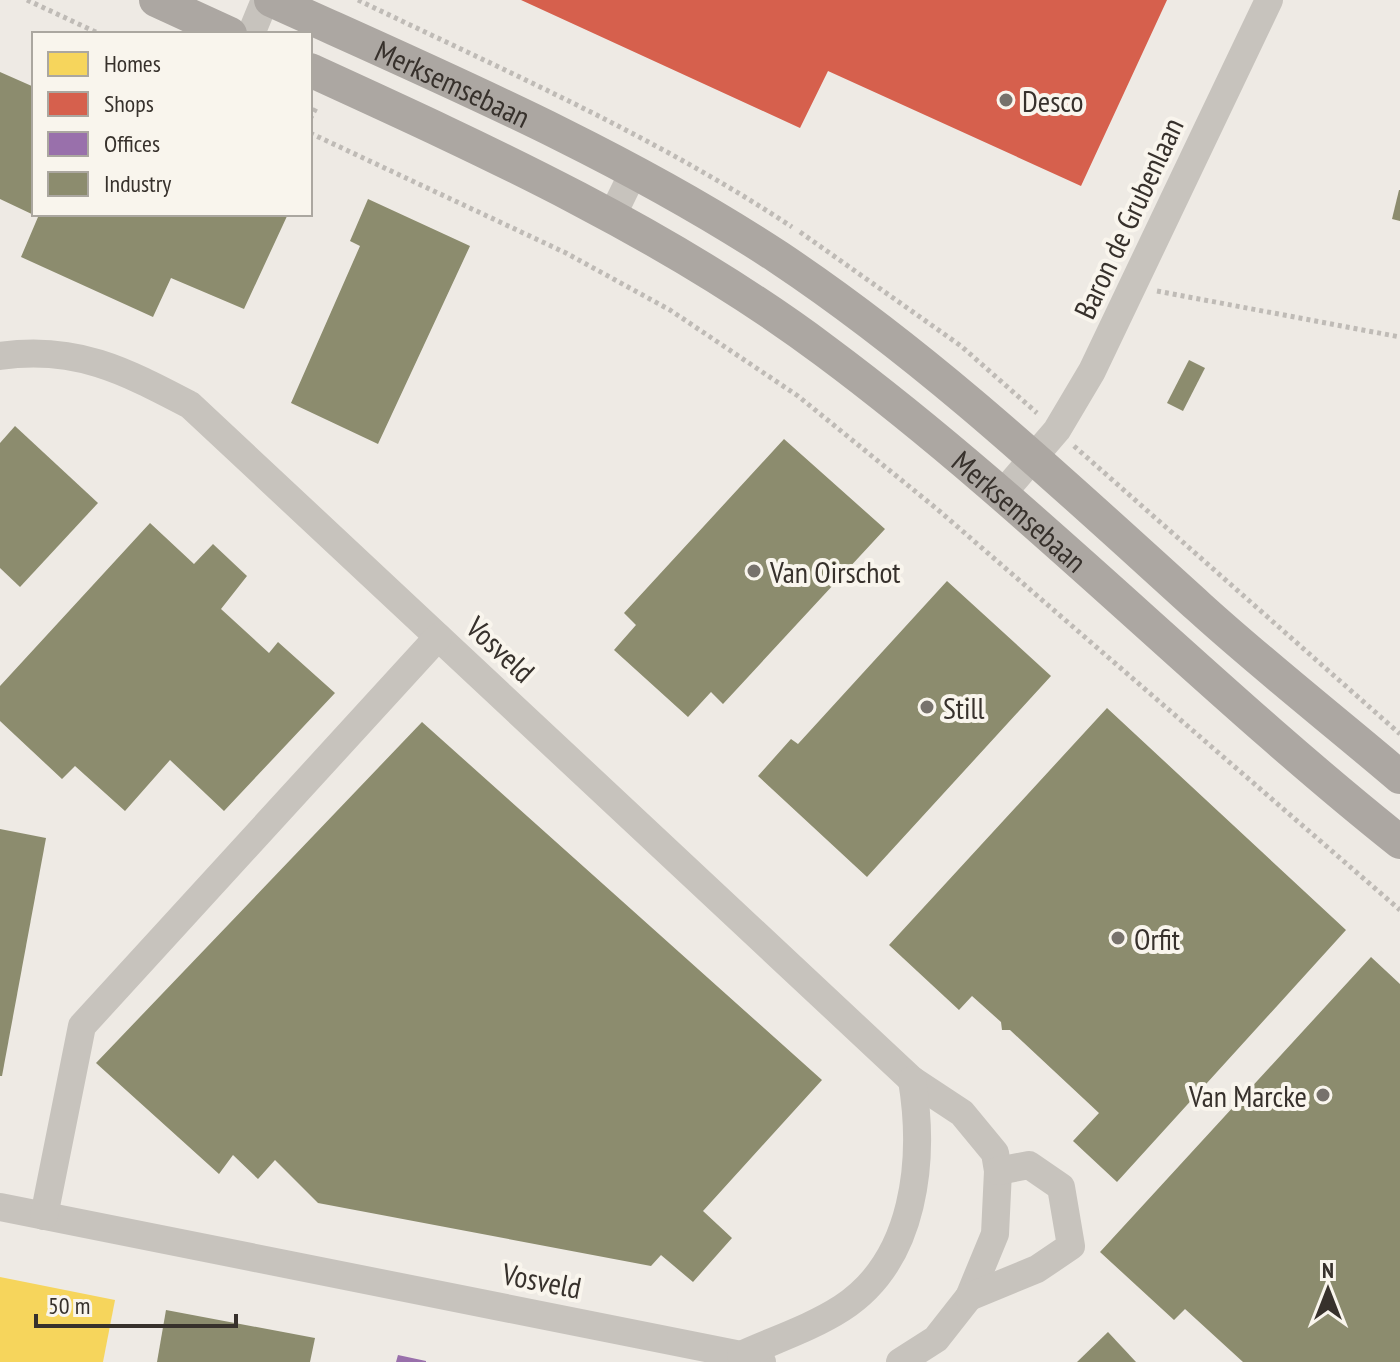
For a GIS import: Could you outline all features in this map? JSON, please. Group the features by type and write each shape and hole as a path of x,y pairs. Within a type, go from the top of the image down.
{"main road":[{"path":"156,0 226,32"},
{"name":"Merksemsebaan","path":"271,0 634,171 778,257 905,348 1035,457 1202,610 1400,777"},
{"name":"Merksemsebaan","path":"312,71 612,216 700,267 823,349 971,465 1117,599 1400,842"}],"street":[{"path":"252,32 265,0"},
{"name":"Baron de Grubenlaan","path":"1002,494 1057,430 1092,371 1269,0"},
{"path":"612,216 634,171"},
{"name":"Vosveld","path":"0,356 29,352 72,355 120,369 190,405 912,1080 962,1113 995,1153 998,1171 995,1234 969,1297 936,1339 900,1362"},
{"path":"44,1216 82,1026 438,637"},
{"name":"Vosveld","path":"0,1207 751,1358 842,1308 873,1282 903,1232 914,1187 919,1122 912,1080"},
{"path":"969,1297 1037,1269 1071,1246 1061,1187 1029,1165 998,1171"}],"path":[{"path":"27,0 96,32"},
{"path":"312,134 566,253 670,310 798,396 937,509 1400,910"},
{"path":"1133,286 1400,337"}],"building: Homes":[{"path":"0,1277 115,1300 103,1362 0,1362"}],"building: Shops":[{"name":"Desco","path":"521,0 1167,0 1081,186 828,71 800,128"}],"building: Offices":[{"path":"398,1355 426,1361 426,1362 396,1362"}],"building: Industry":[{"path":"0,72 32,86 32,214 0,199"},
{"path":"1400,190 1400,221 1392,219"},
{"path":"368,199 470,246 378,444 291,403 360,246 350,241"},
{"path":"287,216 244,309 171,278 153,317 21,257 38,217"},
{"path":"1189,360 1205,368 1183,411 1167,403"},
{"path":"15,426 98,503 20,587 0,568 0,443"},
{"name":"Van Oirschot","path":"784,439 885,529 723,704 711,692 688,717 614,650 636,625 624,613"},
{"path":"150,523 194,564 213,544 247,576 221,609 269,653 278,642 335,693 224,811 170,760 125,811 75,766 62,779 0,721 0,686"},
{"name":"Still","path":"947,581 1051,676 867,877 758,776 791,739 798,744"},
{"name":"Orfit","path":"1107,708 1346,930 1117,1182 1073,1141 1099,1113 1010,1030 1002,1030 1001,1022 972,996 959,1010 889,945"},
{"path":"422,722 822,1080 703,1211 732,1238 693,1282 661,1255 651,1266 318,1203 275,1160 258,1179 233,1155 219,1174 96,1063"},
{"path":"0,829 46,838 2,1076 0,1076"},
{"name":"Van Marcke","path":"1371,957 1400,984 1400,1362 1243,1362 1185,1309 1174,1320 1100,1252"},
{"path":"166,1310 315,1338 310,1362 157,1362"},
{"path":"1108,1332 1136,1362 1077,1362"}],"place":[{"name":"Desco","path":"1006,100"},
{"name":"Van Oirschot","path":"754,571"},
{"name":"Still","path":"927,707"},
{"name":"Orfit","path":"1118,938"},
{"name":"Van Marcke","path":"1323,1095"}]}
